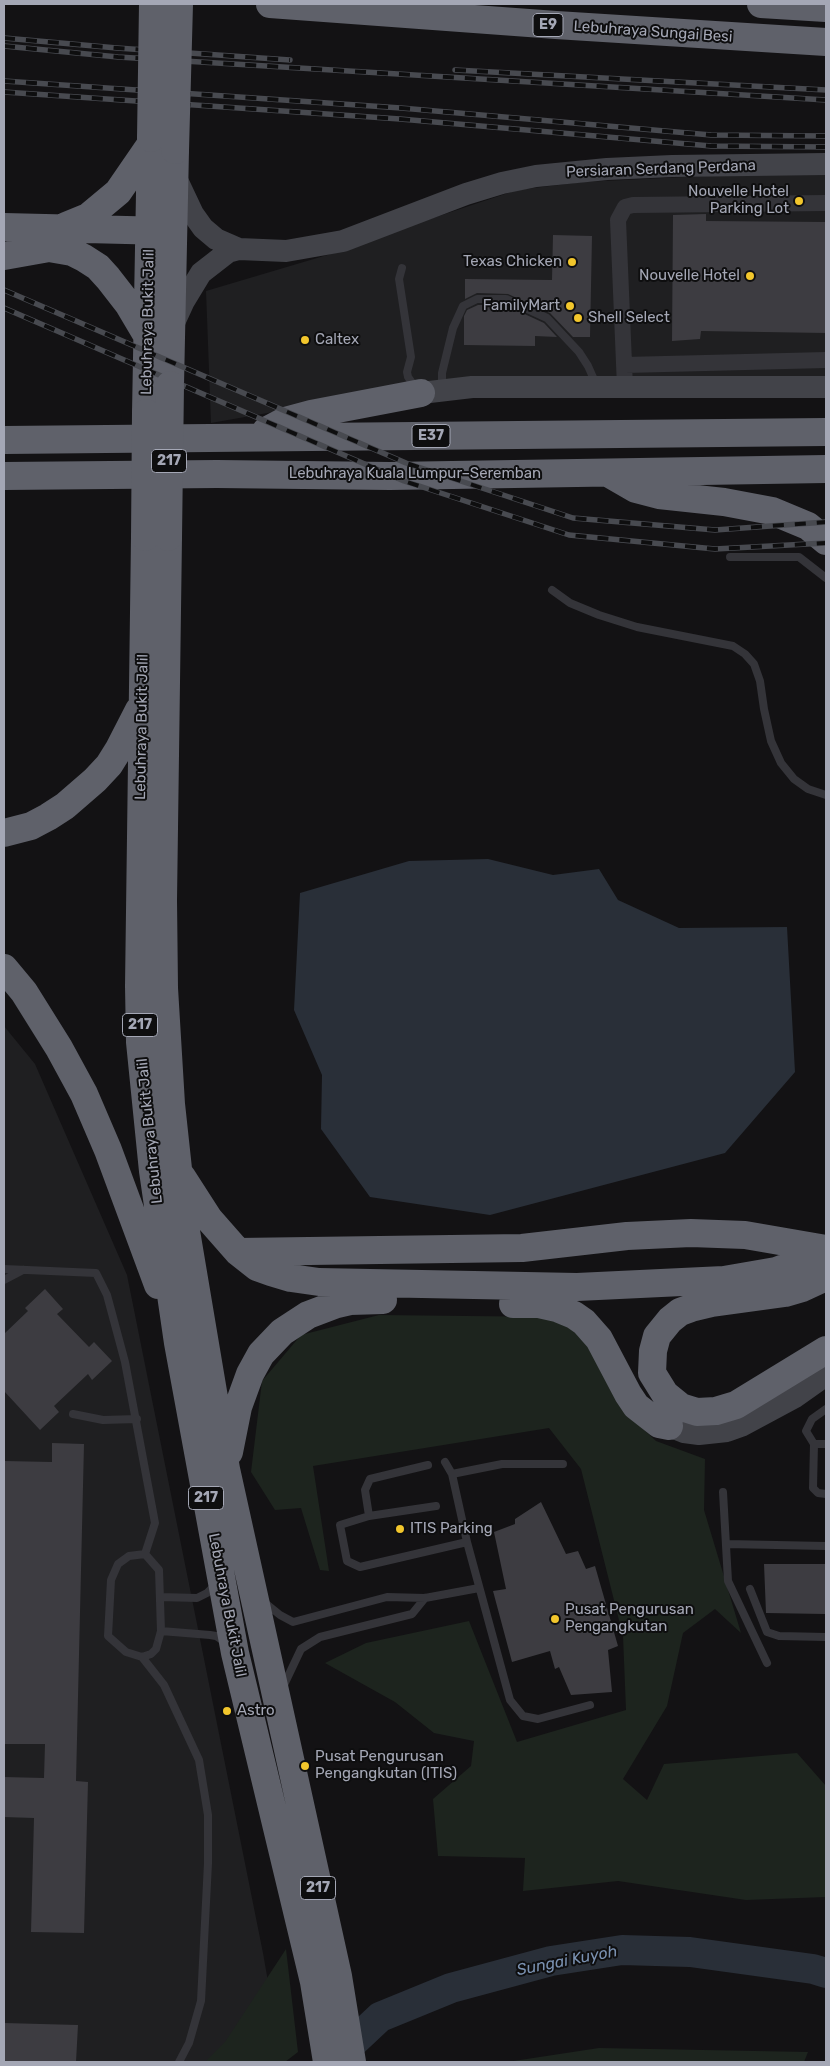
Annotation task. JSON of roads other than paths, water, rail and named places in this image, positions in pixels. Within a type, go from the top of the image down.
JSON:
[{"type":"highway","name":"Lebuhraya Bukit Jalil","points":[[153,4],[163,152],[161,230]]},
{"type":"highway","name":"Lebuhraya Bukit Jalil","points":[[179,4],[163,152],[158,385],[157,537],[164,988],[171,1104],[188,1241],[226,1469],[277,1701],[326,1979],[327,2062]]},
{"type":"highway","name":"Lebuhraya Sungai Besi","points":[[270,4],[546,25],[826,42]]},
{"type":"highway","points":[[761,4],[826,8]]},
{"type":"highway","points":[[60,227],[88,217],[102,207],[163,152]]},
{"type":"highway","points":[[4,227],[161,230]]},
{"type":"highway","points":[[4,256],[49,248],[72,252],[98,266],[129,305],[159,333]]},
{"type":"highway","points":[[256,437],[285,421],[431,392]]},
{"type":"highway","name":"E37","points":[[4,440],[826,432]]},
{"type":"highway","name":"Lebuhraya Kuala Lumpur–Seremban","points":[[4,476],[217,474],[390,476],[826,469]]},
{"type":"highway","points":[[607,472],[636,489],[659,495],[724,502],[772,511],[808,526],[826,541]]},
{"type":"highway","name":"Lebuhraya Bukit Jalil","points":[[157,537],[142,704],[139,986],[140,1042],[153,1171],[178,1342],[235,1653],[326,1979],[352,2062]]},
{"type":"highway","points":[[4,833],[31,826],[48,817],[65,806],[95,780],[109,765],[119,749],[142,704]]},
{"type":"highway","points":[[4,968],[24,992],[84,1094],[108,1150],[178,1342]]},
{"type":"highway","points":[[178,1169],[209,1219],[238,1252],[258,1267],[271,1272],[290,1278],[319,1282],[562,1287],[724,1280],[776,1271],[818,1255],[826,1250]]},
{"type":"highway","points":[[238,1252],[522,1248],[627,1236],[691,1233],[745,1236],[826,1250]]},
{"type":"highway","points":[[826,1278],[785,1293],[712,1303],[680,1312],[670,1320],[657,1336],[653,1351],[652,1373],[665,1394],[681,1407],[697,1412],[716,1411],[736,1405],[826,1350]]},
{"type":"highway","points":[[669,1426],[650,1409],[637,1382],[635,1355],[640,1332],[656,1308],[674,1296],[724,1280]]},
{"type":"highway","points":[[226,1469],[232,1432],[244,1388],[261,1354],[282,1332],[293,1324],[324,1309],[350,1301],[385,1300],[539,1304],[564,1311],[584,1322],[599,1339],[636,1406],[649,1418],[659,1424],[669,1426]]},
{"type":"main road","name":"Persiaran Serdang Perdana","points":[[163,152],[185,200],[203,228],[216,239],[239,249],[286,252],[343,240],[466,194],[502,183],[536,176],[672,166],[826,164]]},
{"type":"main road","name":"Persiaran Serdang Perdana","points":[[159,333],[184,301],[201,273],[220,257],[239,249]]},
{"type":"main road","points":[[431,392],[472,387],[597,386],[625,376],[826,386]]},
{"type":"main road","points":[[669,1426],[684,1432],[699,1434],[728,1431],[795,1398],[826,1375]]},
{"type":"street","points":[[826,203],[633,205],[625,207],[618,220],[625,376],[826,360]]},
{"type":"lane","points":[[402,268],[399,279],[411,357],[408,377],[431,392],[442,373],[453,328],[463,306],[476,299],[506,299],[547,318],[579,352],[597,386]]},
{"type":"lane","points":[[730,557],[799,557],[826,578]]},
{"type":"lane","points":[[552,590],[570,603],[599,616],[637,627],[733,646],[745,654],[754,664],[760,681],[771,742],[781,763],[794,779],[808,789],[826,796]]},
{"type":"lane","points":[[4,1269],[96,1272],[107,1294],[137,1419],[155,1523],[145,1554]]},
{"type":"lane","points":[[4,1280],[24,1270]]},
{"type":"lane","points":[[826,1409],[812,1419],[806,1431],[814,1444],[813,1488],[818,1493],[826,1494]]},
{"type":"lane","points":[[73,1414],[103,1420],[137,1419]]},
{"type":"lane","points":[[814,1444],[826,1444]]},
{"type":"lane","points":[[445,1462],[452,1474],[467,1542],[510,1700],[523,1716],[538,1719],[590,1705]]},
{"type":"lane","points":[[452,1474],[502,1464],[563,1464]]},
{"type":"lane","points":[[369,1516],[365,1490],[370,1479],[428,1465]]},
{"type":"lane","points":[[723,1492],[728,1581],[767,1663]]},
{"type":"lane","points":[[436,1506],[369,1516],[340,1525],[347,1561],[360,1567],[467,1542]]},
{"type":"lane","points":[[726,1544],[826,1546]]},
{"type":"lane","points":[[142,1657],[151,1654],[156,1649],[161,1632],[159,1570],[145,1554]]},
{"type":"lane","points":[[145,1554],[129,1556],[118,1564],[111,1580],[108,1636],[126,1652],[142,1657],[164,1685],[198,1760],[208,1815],[208,1863],[201,2001],[189,2043],[179,2062]]},
{"type":"lane","points":[[161,1597],[191,1598],[202,1596],[211,1590],[220,1576]]},
{"type":"lane","points":[[253,1592],[280,1615],[293,1622],[387,1597],[425,1598],[479,1588]]},
{"type":"lane","points":[[750,1589],[767,1632],[779,1636],[826,1637]]},
{"type":"lane","points":[[277,1701],[291,1666],[301,1649],[320,1637],[412,1614],[425,1598]]},
{"type":"lane","points":[[161,1632],[216,1636],[235,1653]]},
{"type":"waterway","name":"Sungai Kuyoh","points":[[332,2062],[380,2017],[451,1988],[551,1961],[622,1950],[690,1952],[813,1969],[826,1973]]},
{"type":"railway","points":[[4,38],[290,60]]},
{"type":"railway","points":[[4,46],[118,57],[826,100]]},
{"type":"railway","points":[[455,70],[826,90]]},
{"type":"railway","points":[[4,81],[401,108],[711,135],[826,136]]},
{"type":"railway","points":[[4,92],[400,119],[711,146],[826,147]]},
{"type":"railway","points":[[4,290],[406,463],[573,518],[715,530],[826,522]]},
{"type":"railway","points":[[4,308],[404,481],[569,535],[715,549],[826,543]]},
{"type":"place","name":"Nouvelle Hotel Parking Lot","points":[[799,201]]},
{"type":"place","name":"Texas Chicken","points":[[572,262]]},
{"type":"place","name":"Nouvelle Hotel","points":[[750,276]]},
{"type":"place","name":"FamilyMart","points":[[570,306]]},
{"type":"place","name":"Shell Select","points":[[578,318]]},
{"type":"place","name":"Caltex","points":[[305,340]]},
{"type":"place","name":"ITIS Parking","points":[[400,1529]]},
{"type":"place","name":"Pusat Pengurusan Pengangkutan","points":[[555,1619]]},
{"type":"place","name":"Astro","points":[[227,1711]]},
{"type":"place","name":"Pusat Pengurusan Pengangkutan (ITIS)","points":[[305,1766]]}]
